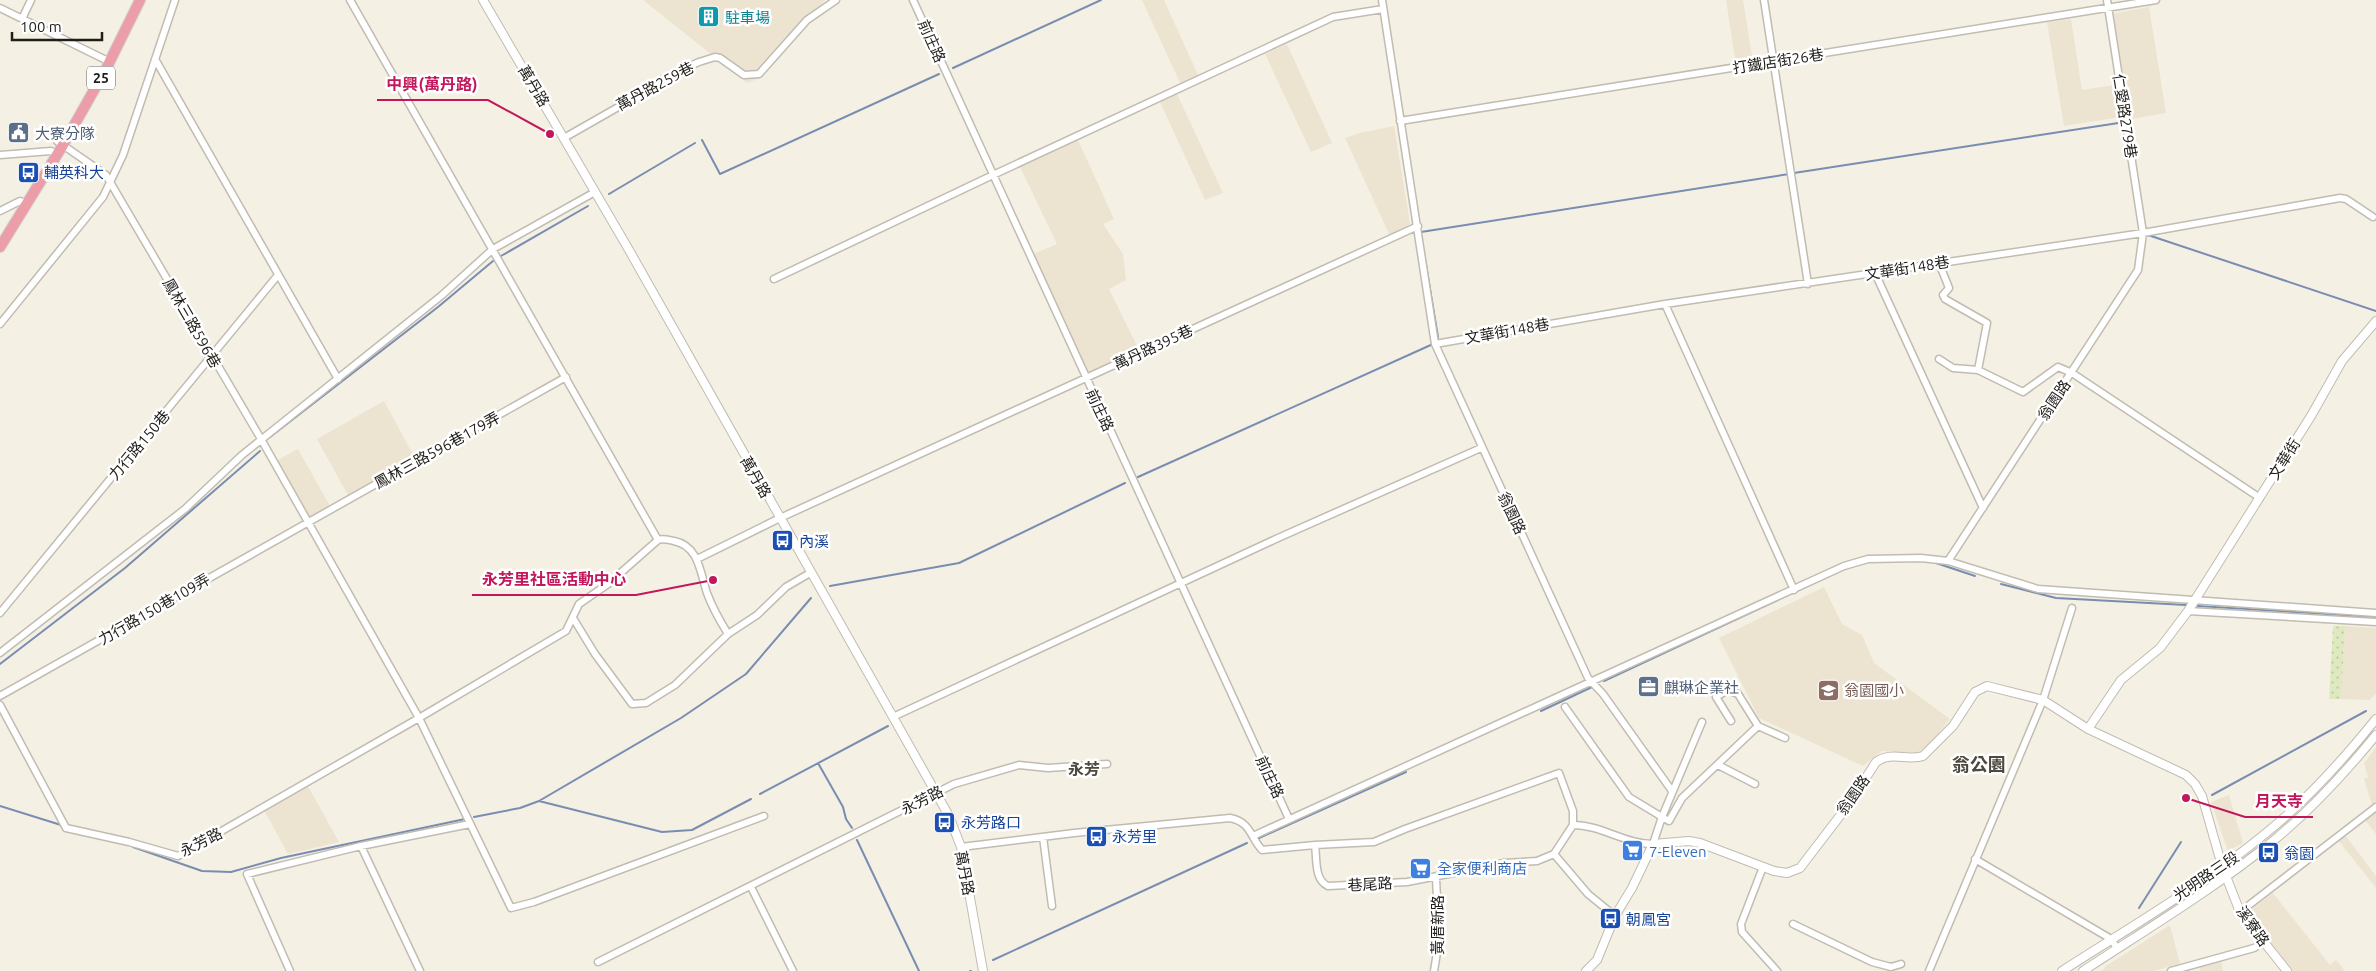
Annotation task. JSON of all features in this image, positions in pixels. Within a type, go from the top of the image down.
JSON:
[{"type":"main road","name":"25","points":[[107,61],[132,0]]},
{"type":"main road","name":"25","points":[[0,234],[23,202],[60,143],[140,0]]},
{"type":"main road","name":"25","points":[[0,247],[23,202]]},
{"type":"street","points":[[22,19],[31,0]]},
{"type":"street","points":[[0,324],[103,197],[123,154],[175,0]]},
{"type":"street","points":[[350,0],[658,540],[663,538],[682,542],[688,547],[696,559],[707,593],[728,634]]},
{"type":"street","name":"萬丹路","points":[[483,0],[595,192],[810,573],[895,716],[949,816],[961,847],[984,971]]},
{"type":"street","name":"萬丹路259巷","points":[[564,138],[666,77],[710,59],[720,58],[744,75],[759,74],[807,20],[836,0]]},
{"type":"street","name":"前庄路","points":[[913,0],[1289,819]]},
{"type":"street","name":"翁園路","points":[[1382,0],[1435,341],[1481,448],[1588,678],[1672,791]]},
{"type":"street","points":[[1764,0],[1808,284]]},
{"type":"street","name":"仁愛路279巷","points":[[2107,0],[2145,232]]},
{"type":"street","name":"打鐵店街26巷","points":[[1400,121],[2156,0]]},
{"type":"street","points":[[0,8],[107,61]]},
{"type":"street","points":[[774,278],[1333,18],[1384,9]]},
{"type":"street","points":[[154,59],[338,379]]},
{"type":"street","name":"鳳林三路596巷","points":[[60,143],[106,175],[308,522]]},
{"type":"street","points":[[0,155],[54,153]]},
{"type":"street","points":[[0,653],[185,509],[261,439],[441,296],[493,249],[595,192]]},
{"type":"street","name":"文華街148巷","points":[[1435,341],[1665,304],[2145,232],[2340,198],[2346,199],[2373,218]]},
{"type":"street","points":[[0,211],[23,202]]},
{"type":"street","name":"萬丹路395巷","points":[[696,559],[780,518],[1418,226]]},
{"type":"street","name":"翁園路","points":[[1948,561],[2138,270],[2145,232]]},
{"type":"street","points":[[1939,263],[1949,288],[1943,295],[1945,299],[1987,323],[1978,370]]},
{"type":"street","points":[[1875,273],[1983,508]]},
{"type":"street","name":"力行路150巷","points":[[0,613],[278,275]]},
{"type":"street","points":[[1665,304],[1794,590]]},
{"type":"street","name":"文華街","points":[[2195,599],[2260,498],[2342,361],[2376,321]]},
{"type":"street","points":[[1939,359],[1953,368],[1978,370],[2023,392],[2058,367],[2072,373],[2260,498]]},
{"type":"street","name":"鳳林三路596巷179弄","points":[[308,522],[566,377]]},
{"type":"street","points":[[895,716],[1180,582],[1481,448]]},
{"type":"street","points":[[308,522],[419,718],[511,908],[764,816]]},
{"type":"street","name":"力行路150巷109弄","points":[[0,696],[308,522]]},
{"type":"street","name":"永芳路","points":[[0,705],[66,828],[129,842],[178,856],[419,718],[566,631],[580,604],[608,584],[658,540]]},
{"type":"street","points":[[1253,836],[1844,566],[1868,559],[1896,557],[1948,561],[2038,589],[2376,612]]},
{"type":"street","points":[[573,618],[632,704],[637,704],[646,702],[674,685],[728,634],[757,615],[786,587],[810,573]]},
{"type":"street","points":[[2088,729],[2121,680],[2160,648],[2188,612],[2195,599]]},
{"type":"street","points":[[1930,970],[2043,700],[2072,608]]},
{"type":"street","points":[[2188,612],[2376,622]]},
{"type":"street","name":"翁園路","points":[[1573,825],[1584,825],[1611,835],[1645,844],[1700,843],[1763,867],[1787,873],[1800,868],[1849,804],[1876,762],[1889,756],[1917,758],[1923,756],[1953,726],[1975,692],[1987,686],[2043,700],[2088,729],[2186,775],[2195,784],[2202,796],[2222,866]]},
{"type":"street","points":[[1731,721],[1716,697],[1728,690],[1738,694],[1758,726],[1784,738]]},
{"type":"street","points":[[1565,707],[1629,797],[1669,821],[1682,798],[1758,726]]},
{"type":"street","name":"光明路三段","points":[[2062,971],[2222,866],[2266,833],[2312,792],[2376,719]]},
{"type":"street","points":[[1586,971],[1598,960],[1615,916],[1632,888],[1653,844],[1672,791],[1702,722]]},
{"type":"street","name":"光明路三段","points":[[2083,971],[2227,877],[2274,840],[2305,813],[2357,758],[2376,734]]},
{"type":"street","name":"永芳路","points":[[598,962],[751,887],[936,792],[971,778],[1019,764],[1048,768],[1107,764]]},
{"type":"street","points":[[1718,765],[1755,784]]},
{"type":"street","points":[[961,847],[1230,818],[1242,823],[1253,836],[1258,846],[1266,851],[1291,846],[1381,840],[1405,829],[1559,773],[1573,811],[1573,825],[1554,854],[1588,894],[1615,916]]},
{"type":"street","points":[[2240,912],[2376,806]]},
{"type":"street","points":[[290,971],[246,878],[246,874],[360,846],[470,824]]},
{"type":"street","points":[[1043,837],[1052,906]]},
{"type":"street","name":"巷尾路","points":[[1316,845],[1319,878],[1323,884],[1328,886],[1407,882],[1436,878],[1504,863],[1537,861],[1554,854]]},
{"type":"street","points":[[360,846],[420,971]]},
{"type":"street","points":[[1975,859],[2111,939],[2117,948]]},
{"type":"street","name":"溪寮路","points":[[2222,866],[2240,912],[2287,971]]},
{"type":"street","points":[[1763,867],[1741,924],[1742,932],[1778,971]]},
{"type":"street","name":"黃厝新路","points":[[1434,971],[1439,940],[1436,878]]},
{"type":"street","points":[[751,887],[793,971]]},
{"type":"street","points":[[1793,924],[1872,962],[1891,967],[1901,964]]},
{"type":"street","points":[[2171,971],[2254,948],[2264,942]]},
{"type":"shaded area","points":[[643,0],[825,0],[794,40],[760,78],[747,83]]},
{"type":"shaded area","points":[[1142,0],[1164,0],[1199,77],[1181,85]]},
{"type":"shaded area","points":[[1726,0],[1743,0],[1753,62],[1736,65]]},
{"type":"shaded area","points":[[2149,7],[2166,113],[2126,120],[2110,14]]},
{"type":"shaded area","points":[[2071,19],[2082,90],[2115,85],[2121,117],[2064,126],[2047,22]]},
{"type":"shaded area","points":[[1287,44],[1332,143],[1311,152],[1265,54]]},
{"type":"shaded area","points":[[1177,94],[1223,193],[1205,200],[1160,102]]},
{"type":"shaded area","points":[[1394,126],[1410,224],[1390,236],[1345,138]]},
{"type":"shaded area","points":[[1078,140],[1114,219],[1103,224],[1123,254],[1126,280],[1109,289],[1140,352],[1088,377],[1033,254],[1057,244],[1020,167]]},
{"type":"shaded area","points":[[384,401],[416,460],[349,497],[317,439]]},
{"type":"shaded area","points":[[298,449],[331,508],[309,520],[276,461]]},
{"type":"shaded area","name":"翁園國小","points":[[1824,587],[1842,624],[1862,635],[1874,663],[1950,719],[1932,741],[1918,753],[1882,751],[1863,766],[1759,718],[1719,638]]},
{"type":"shaded area","points":[[2345,626],[2376,628],[2376,694],[2369,700],[2341,699]]},
{"type":"shaded area","points":[[2376,747],[2376,802],[2372,805],[2364,779],[2368,777],[2364,763]]},
{"type":"shaded area","points":[[308,786],[339,842],[288,854],[264,810]]},
{"type":"shaded area","points":[[2229,795],[2243,843],[2228,851],[2211,802]]},
{"type":"shaded area","points":[[2376,812],[2376,834],[2365,820]]},
{"type":"shaded area","points":[[2345,835],[2376,876],[2376,888],[2338,840]]},
{"type":"shaded area","points":[[2273,893],[2330,965],[2336,960],[2345,971],[2291,971],[2249,916],[2248,912]]},
{"type":"shaded area","points":[[2170,925],[2180,964],[2153,971],[2102,971],[2106,966]]},
{"type":"shaded area","points":[[2221,962],[2223,971],[2200,971],[2199,967]]},
{"type":"green space","points":[[2333,626],[2345,626],[2341,699],[2329,699]]},
{"type":"waterway","points":[[953,68],[1101,0]]},
{"type":"waterway","points":[[702,140],[720,174],[939,74]]},
{"type":"waterway","points":[[1794,173],[2125,122]]},
{"type":"waterway","points":[[609,194],[695,143]]},
{"type":"waterway","points":[[1421,235],[1421,232],[1789,174]]},
{"type":"waterway","points":[[501,256],[588,206]]},
{"type":"waterway","points":[[2148,235],[2376,311]]},
{"type":"waterway","points":[[1423,247],[1438,337],[1436,340]]},
{"type":"waterway","points":[[270,437],[438,307],[493,261]]},
{"type":"waterway","points":[[1138,477],[1433,344]]},
{"type":"waterway","points":[[0,664],[125,568],[260,451]]},
{"type":"waterway","points":[[830,586],[959,563],[1125,483]]},
{"type":"waterway","points":[[1936,563],[1975,576]]},
{"type":"waterway","points":[[1604,681],[1846,568]]},
{"type":"waterway","points":[[2001,584],[2056,598],[2186,605]]},
{"type":"waterway","points":[[539,801],[681,718],[746,674],[811,598]]},
{"type":"waterway","points":[[2198,606],[2376,617]]},
{"type":"waterway","points":[[1541,711],[1592,687]]},
{"type":"waterway","points":[[2212,795],[2366,711]]},
{"type":"waterway","points":[[760,794],[888,726]]},
{"type":"waterway","points":[[818,763],[843,807],[846,819],[852,828]]},
{"type":"waterway","points":[[1259,838],[1406,772]]},
{"type":"waterway","points":[[474,817],[520,808],[539,801],[662,832],[692,830],[751,799]]},
{"type":"waterway","points":[[0,806],[61,825]]},
{"type":"waterway","points":[[133,847],[202,871],[231,872],[281,858],[465,819]]},
{"type":"waterway","points":[[857,840],[919,971]]},
{"type":"waterway","points":[[2139,908],[2181,842]]},
{"type":"waterway","points":[[993,960],[1247,843]]},
{"type":"place","name":"駐車場","points":[[709,17]]},
{"type":"place","name":"大寮分隊","points":[[19,133]]},
{"type":"place","name":"中興(萬丹路)","points":[[550,134]]},
{"type":"place","name":"輔英科大","points":[[28,172]]},
{"type":"place","name":"內溪","points":[[783,541]]},
{"type":"place","name":"永芳里社區活動中心","points":[[713,580]]},
{"type":"place","name":"麒琳企業社","points":[[1648,687]]},
{"type":"place","name":"翁園國小","points":[[1828,690]]},
{"type":"place","name":"月天寺","points":[[2186,798]]},
{"type":"place","name":"永芳路口","points":[[945,822]]},
{"type":"place","name":"永芳里","points":[[1096,836]]},
{"type":"place","name":"7-Eleven","points":[[1633,851]]},
{"type":"place","name":"翁園","points":[[2268,853]]},
{"type":"place","name":"全家便利商店","points":[[1421,868]]},
{"type":"place","name":"朝鳳宮","points":[[1610,919]]},
{"type":"district","name":"翁公園","points":[[1979,764]]},
{"type":"district","name":"永芳","points":[[1084,769]]}]
